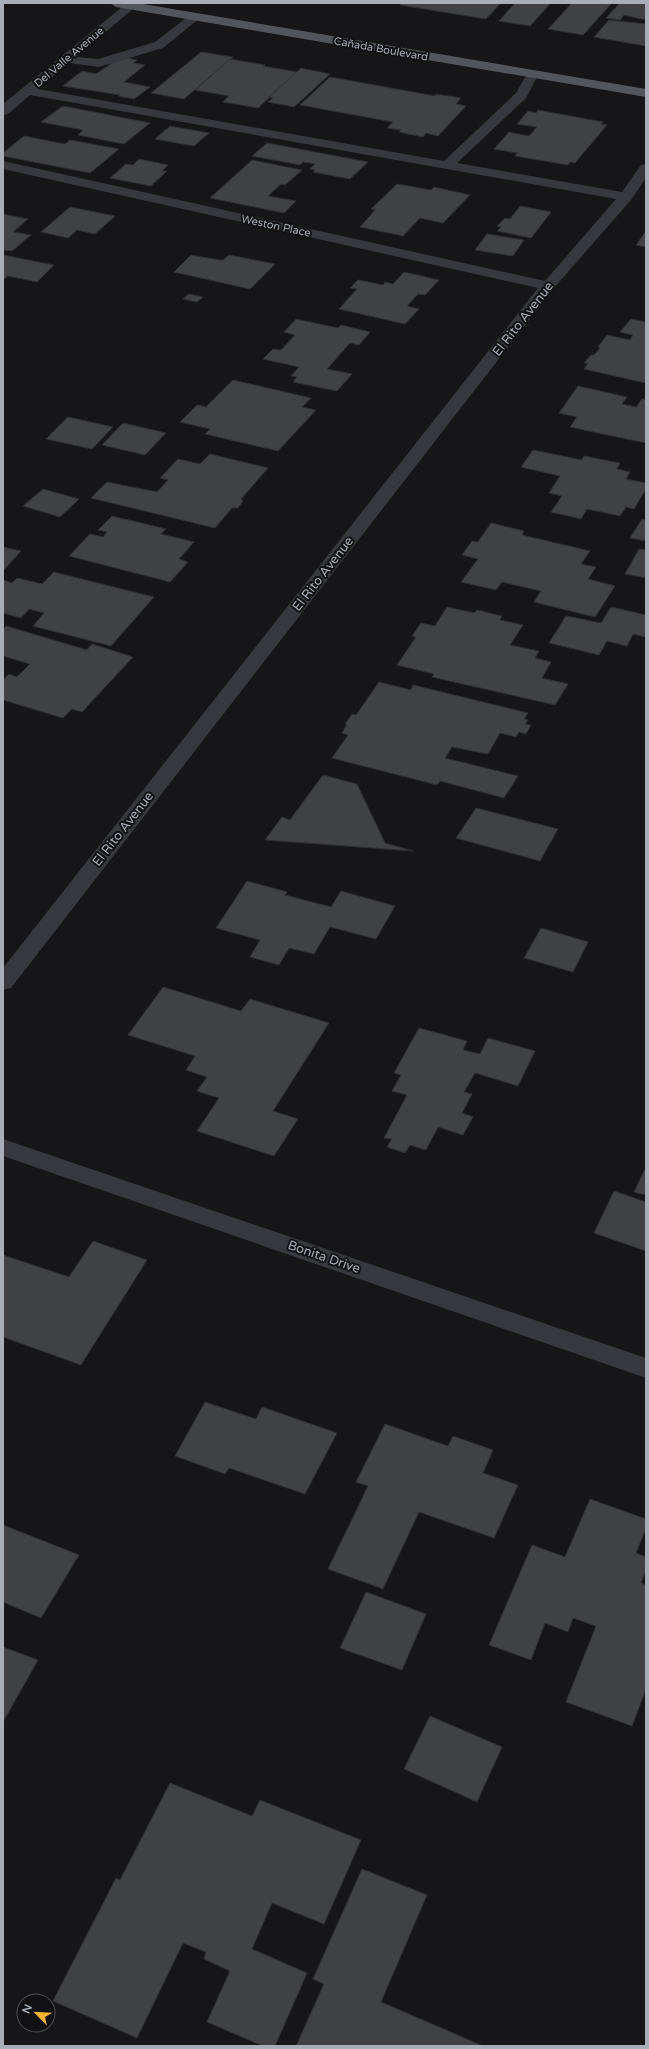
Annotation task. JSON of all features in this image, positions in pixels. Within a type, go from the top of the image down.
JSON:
[{"type":"main road","name":"Cañada Boulevard","points":[[116,3],[132,4],[196,17],[532,75],[646,93]]},
{"type":"street","name":"Del Valle Avenue","points":[[3,111],[132,4]]},
{"type":"street","points":[[66,59],[92,63],[99,62],[159,45],[196,17]]},
{"type":"street","points":[[447,165],[521,95],[532,75]]},
{"type":"street","points":[[28,91],[626,197]]},
{"type":"street","name":"Weston Place","points":[[3,165],[548,286]]},
{"type":"street","name":"El Rito Avenue","points":[[3,983],[548,286],[626,197],[646,168]]},
{"type":"street","name":"Bonita Drive","points":[[3,1147],[646,1368]]},
{"type":"building","points":[[402,3],[500,4],[486,19],[400,5]]},
{"type":"building","points":[[515,3],[551,3],[530,26],[499,21]]},
{"type":"building","points":[[572,3],[612,3],[583,35],[548,29]]},
{"type":"building","points":[[620,3],[646,3],[646,20],[624,15],[620,20],[606,18]]},
{"type":"building","points":[[609,20],[646,24],[646,46],[594,37]]},
{"type":"building","points":[[201,52],[233,57],[184,99],[151,93]]},
{"type":"building","points":[[121,57],[137,60],[133,63],[145,65],[124,82],[150,87],[134,99],[118,96],[120,95],[63,86],[82,71],[96,74]]},
{"type":"building","points":[[230,59],[297,72],[258,108],[223,102],[229,96],[195,90]]},
{"type":"building","points":[[301,68],[330,74],[294,107],[268,102],[273,98],[269,97]]},
{"type":"building","points":[[330,77],[435,96],[436,94],[461,98],[456,104],[466,106],[438,136],[426,133],[423,137],[399,132],[401,130],[387,128],[393,122],[300,105]]},
{"type":"building","points":[[63,106],[150,123],[124,144],[78,135],[83,130],[41,122]]},
{"type":"building","points":[[538,110],[603,122],[601,124],[607,125],[575,163],[570,162],[568,165],[515,156],[517,153],[494,149],[509,132],[529,136],[537,127],[517,124],[528,111],[536,113]]},
{"type":"building","points":[[170,126],[209,133],[194,146],[155,139]]},
{"type":"building","points":[[24,136],[65,144],[70,140],[119,149],[90,173],[3,156],[3,153]]},
{"type":"building","points":[[267,143],[368,162],[350,179],[313,172],[315,170],[310,169],[315,164],[303,162],[300,165],[252,156]]},
{"type":"building","points":[[139,159],[168,165],[162,171],[167,171],[151,186],[110,178],[126,164],[133,165]]},
{"type":"building","points":[[252,160],[302,170],[285,185],[281,184],[268,196],[296,201],[284,213],[210,198]]},
{"type":"building","points":[[397,184],[431,190],[434,187],[470,195],[443,223],[420,218],[403,236],[360,227],[375,210],[371,209]]},
{"type":"building","points":[[520,206],[551,212],[531,238],[497,231],[501,227],[497,226],[505,218],[510,219]]},
{"type":"building","points":[[70,207],[115,216],[95,234],[77,230],[68,238],[41,232]]},
{"type":"building","points":[[3,214],[28,219],[13,232],[31,235],[12,251],[3,250]]},
{"type":"building","points":[[646,231],[646,247],[636,245]]},
{"type":"building","points":[[487,234],[524,240],[513,256],[475,250]]},
{"type":"building","points":[[3,255],[54,265],[37,282],[8,276],[3,280]]},
{"type":"building","points":[[191,255],[223,260],[229,255],[275,264],[250,289],[174,272]]},
{"type":"building","points":[[404,272],[439,280],[425,295],[418,294],[407,306],[419,309],[405,324],[339,309],[357,289],[350,288],[358,280],[383,285],[385,282],[393,284]]},
{"type":"building","points":[[189,294],[203,297],[197,302],[183,299]]},
{"type":"building","points":[[296,319],[338,328],[341,325],[370,332],[359,345],[350,343],[327,369],[352,374],[337,391],[293,382],[297,377],[291,376],[299,367],[263,359],[273,349],[281,350],[295,335],[284,332]]},
{"type":"building","points":[[631,319],[646,322],[646,383],[584,369],[588,364],[584,363],[600,348],[598,347],[607,335],[630,340],[633,335],[620,332]]},
{"type":"building","points":[[233,380],[311,398],[302,407],[316,410],[278,451],[205,434],[210,429],[180,422],[197,405],[206,407]]},
{"type":"building","points":[[578,386],[627,397],[622,404],[636,407],[642,399],[646,399],[646,443],[570,427],[577,417],[559,413]]},
{"type":"building","points":[[68,417],[113,427],[92,449],[46,439]]},
{"type":"building","points":[[123,423],[166,433],[145,455],[102,445]]},
{"type":"building","points":[[533,450],[582,460],[584,456],[620,463],[617,469],[630,472],[626,479],[646,483],[646,489],[634,509],[626,507],[620,516],[587,509],[581,519],[551,512],[562,496],[549,493],[560,476],[521,467]]},
{"type":"building","points":[[210,454],[268,468],[241,499],[243,501],[238,508],[232,508],[215,528],[91,498],[107,482],[157,492],[168,480],[160,478],[178,459],[200,464]]},
{"type":"building","points":[[43,489],[79,499],[60,517],[23,506]]},
{"type":"building","points":[[112,516],[166,529],[161,534],[194,542],[179,559],[188,562],[170,582],[69,556],[90,534],[103,537],[107,532],[98,530]]},
{"type":"building","points":[[642,519],[646,520],[646,541],[630,538]]},
{"type":"building","points":[[491,523],[524,531],[522,535],[590,551],[581,564],[596,567],[588,579],[615,586],[595,617],[534,602],[541,591],[502,582],[496,590],[461,582],[478,559],[462,555],[472,541],[478,542]]},
{"type":"building","points":[[3,547],[21,551],[3,571]]},
{"type":"building","points":[[639,549],[646,550],[646,578],[625,574]]},
{"type":"building","points":[[54,572],[154,597],[111,646],[33,626],[44,613],[29,609],[21,618],[3,613],[3,580],[12,583],[17,578],[42,584]]},
{"type":"building","points":[[447,607],[474,613],[477,610],[502,616],[500,620],[523,625],[510,645],[539,651],[535,658],[551,662],[542,678],[568,684],[555,705],[432,677],[434,674],[397,665],[416,637],[412,636],[421,623],[435,626]]},
{"type":"building","points":[[611,607],[646,615],[646,637],[633,634],[627,646],[607,641],[599,655],[549,643],[566,616],[601,623]]},
{"type":"building","points":[[6,626],[87,650],[92,644],[133,657],[82,712],[72,709],[63,718],[3,700],[3,680],[9,674],[17,677],[30,664],[3,656],[3,629]]},
{"type":"building","points":[[379,682],[411,690],[413,685],[528,713],[524,719],[528,720],[525,724],[531,725],[526,734],[519,732],[516,737],[500,733],[488,754],[452,747],[445,758],[518,776],[504,798],[440,781],[437,785],[332,758],[348,735],[342,733],[347,724],[345,724],[352,714],[356,715]]},
{"type":"building","points":[[323,775],[357,784],[385,843],[413,851],[265,840],[282,817],[290,820]]},
{"type":"building","points":[[476,808],[558,829],[540,861],[456,838]]},
{"type":"building","points":[[247,881],[287,892],[285,895],[331,907],[341,891],[395,906],[376,939],[330,927],[314,954],[289,948],[279,965],[250,957],[260,940],[216,928]]},
{"type":"building","points":[[541,928],[588,942],[573,972],[524,958]]},
{"type":"building","points":[[163,987],[241,1011],[250,999],[329,1023],[273,1111],[298,1119],[274,1156],[197,1131],[219,1098],[197,1091],[207,1077],[186,1070],[195,1056],[128,1035]]},
{"type":"building","points":[[419,1028],[467,1041],[463,1050],[480,1054],[488,1038],[535,1051],[518,1086],[475,1073],[464,1092],[472,1094],[462,1113],[473,1117],[463,1135],[438,1127],[426,1150],[410,1145],[405,1153],[387,1147],[392,1139],[384,1138],[407,1095],[392,1091],[401,1075],[394,1073]]},
{"type":"building","points":[[646,1167],[646,1195],[634,1192]]},
{"type":"building","points":[[614,1191],[646,1202],[646,1251],[594,1233]]},
{"type":"building","points":[[93,1241],[147,1260],[81,1365],[3,1337],[3,1255],[69,1277]]},
{"type":"building","points":[[205,1402],[256,1419],[262,1407],[337,1433],[305,1494],[229,1468],[225,1474],[175,1456]]},
{"type":"building","points":[[385,1424],[448,1446],[453,1436],[493,1450],[483,1473],[518,1485],[494,1538],[419,1512],[383,1589],[328,1569],[368,1486],[356,1482]]},
{"type":"building","points":[[590,1499],[646,1519],[646,1528],[636,1553],[646,1557],[646,1570],[641,1583],[646,1585],[646,1689],[632,1726],[566,1702],[596,1626],[573,1618],[568,1632],[545,1623],[531,1660],[489,1645],[532,1545],[565,1557]]},
{"type":"building","points":[[3,1525],[79,1555],[41,1618],[3,1602]]},
{"type":"building","points":[[366,1592],[426,1614],[402,1670],[340,1648]]},
{"type":"building","points":[[3,1647],[38,1660],[3,1722]]},
{"type":"building","points":[[430,1716],[502,1747],[477,1802],[404,1769]]},
{"type":"building","points":[[170,1783],[252,1816],[260,1800],[361,1840],[324,1924],[272,1903],[252,1949],[307,1973],[275,2046],[263,2046],[207,2022],[230,1971],[204,1959],[206,1952],[183,1943],[137,2038],[56,2002],[56,1995],[116,1878],[120,1880]]},
{"type":"building","points":[[362,1869],[427,1895],[381,2002],[483,2046],[296,2046],[324,1984],[313,1979]]}]
